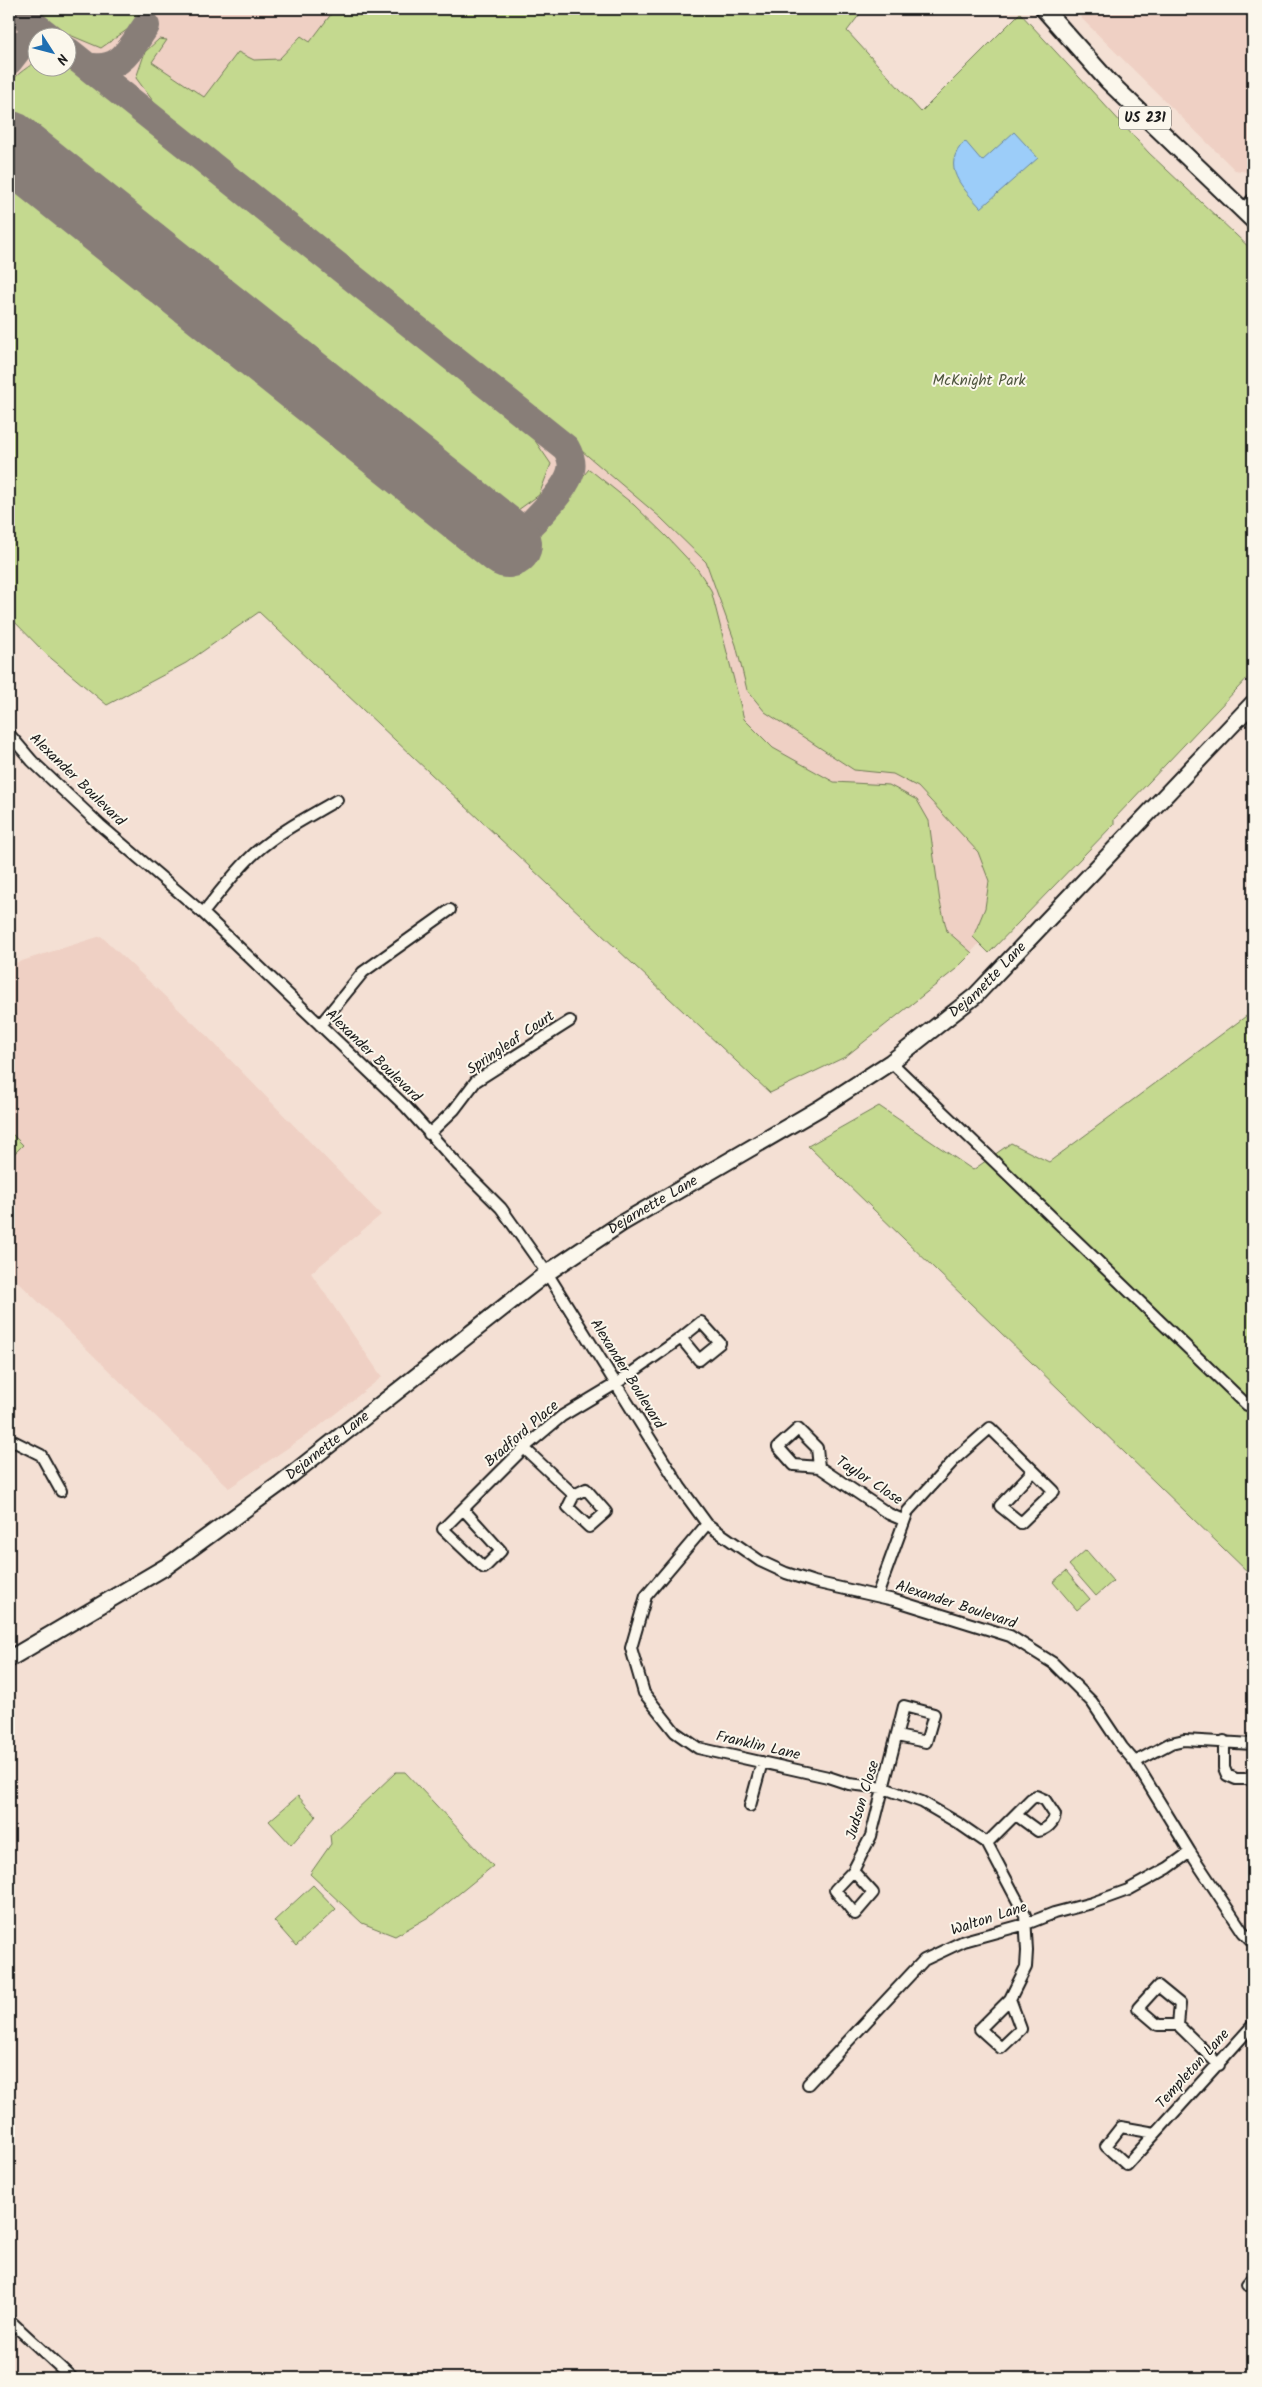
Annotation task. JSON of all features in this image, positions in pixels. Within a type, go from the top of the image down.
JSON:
[{"type":"main road","name":"US 231","points":[[1044,9],[1108,81],[1250,210]]},
{"type":"main road","name":"Dejarnette Lane","points":[[9,1659],[167,1566],[281,1484],[547,1273],[622,1224],[820,1108],[892,1062],[975,996],[1253,703]]},
{"type":"street","name":"Alexander Boulevard","points":[[9,734],[32,760],[100,824],[203,913],[406,1107],[429,1134],[501,1208],[547,1273],[680,1487],[707,1524],[760,1561],[786,1573],[814,1582],[877,1596],[1010,1636],[1045,1658],[1092,1702],[1122,1747],[1135,1762],[1190,1852],[1243,1932],[1253,1942]]},
{"type":"street","points":[[203,913],[229,880],[258,851],[292,827],[338,800]]},
{"type":"street","points":[[320,1026],[363,972],[450,910]]},
{"type":"street","name":"Springleaf Court","points":[[429,1134],[454,1110],[476,1080],[570,1021]]},
{"type":"street","points":[[892,1062],[1247,1405],[1253,1399]]},
{"type":"street","name":"Bradford Place","points":[[463,1509],[501,1551],[484,1568],[443,1529],[463,1509],[524,1448],[562,1416],[617,1383],[681,1338]]},
{"type":"street","points":[[877,1596],[903,1520],[908,1511],[956,1458],[990,1428],[1054,1491],[1021,1523],[1000,1506],[1033,1471]]},
{"type":"street","points":[[9,1439],[41,1456],[61,1491]]},
{"type":"street","points":[[524,1448],[574,1495]]},
{"type":"street","name":"Taylor Close","points":[[819,1467],[889,1514],[903,1520]]},
{"type":"street","name":"Franklin Lane","points":[[707,1524],[646,1596],[631,1648],[644,1693],[675,1732],[698,1748],[828,1777],[849,1784],[884,1788],[922,1802],[987,1843],[1025,1920]]},
{"type":"street","name":"Judson Close","points":[[853,1871],[871,1836],[897,1736]]},
{"type":"street","points":[[1135,1762],[1171,1743],[1184,1740],[1253,1744]]},
{"type":"street","points":[[1224,1741],[1224,1768],[1227,1775],[1245,1780],[1249,1779],[1253,1773]]},
{"type":"street","points":[[750,1806],[762,1762]]},
{"type":"street","points":[[987,1843],[1016,1815]]},
{"type":"street","name":"Walton Lane","points":[[808,2084],[924,1960],[964,1941],[1025,1920],[1092,1903],[1128,1890],[1168,1868],[1190,1852]]},
{"type":"street","points":[[1010,1999],[1021,2029],[1001,2048],[980,2029],[1010,1999],[1026,1967],[1025,1920]]},
{"type":"street","points":[[1178,2025],[1218,2065]]},
{"type":"street","name":"Templeton Lane","points":[[1155,2133],[1121,2127],[1106,2146],[1127,2165],[1253,2025]]},
{"type":"street","points":[[9,2320],[72,2378]]},
{"type":"shaded area","points":[[9,9],[338,9],[533,365],[1038,879],[956,969],[845,1057],[770,1093],[226,581],[9,337]]},
{"type":"shaded area","points":[[1072,9],[1253,9],[1253,173],[1235,170]]},
{"type":"shaded area","points":[[101,936],[208,1037],[381,1215],[311,1273],[382,1377],[317,1428],[229,1488],[9,1273],[9,965]]},
{"type":"green space","points":[[28,9],[146,9],[134,25],[101,48],[78,38],[78,28],[53,28]]},
{"type":"green space","name":"McKnight Park","points":[[335,9],[862,9],[847,31],[921,112],[1020,13],[1149,153],[1253,251],[1253,672],[1114,819],[1114,824],[989,953],[973,937],[985,908],[989,881],[978,852],[918,787],[893,774],[854,770],[765,712],[747,690],[736,645],[706,562],[661,518],[523,401],[164,116],[136,78],[145,52],[159,39],[167,40],[152,62],[204,97],[238,52],[254,60],[279,59],[301,36],[310,42]]},
{"type":"green space","points":[[28,67],[28,78],[78,78],[78,73],[86,76],[523,423],[551,464],[539,495],[511,515],[9,116],[10,88],[12,82]]},
{"type":"green space","points":[[9,175],[506,570],[589,469],[634,505],[698,570],[711,590],[744,719],[773,748],[834,782],[889,785],[917,800],[929,821],[940,902],[947,931],[972,953],[956,969],[845,1057],[770,1093],[259,612],[186,663],[107,705],[46,654],[9,616]]},
{"type":"green space","points":[[1253,1011],[1253,1577],[808,1146],[879,1106],[973,1170],[1011,1143],[1049,1162]]},
{"type":"green space","points":[[9,1131],[23,1145],[9,1159]]},
{"type":"green space","points":[[1086,1550],[1113,1581],[1096,1596],[1069,1565]]},
{"type":"green space","points":[[1066,1571],[1090,1599],[1077,1610],[1053,1582]]},
{"type":"green space","points":[[396,1772],[405,1772],[493,1866],[434,1914],[395,1936],[362,1923],[310,1874],[331,1844],[330,1835]]},
{"type":"green space","points":[[298,1796],[316,1816],[291,1845],[269,1821]]},
{"type":"green space","points":[[313,1885],[336,1909],[296,1946],[274,1921]]},
{"type":"water","points":[[1014,132],[1038,158],[981,208],[956,177],[954,160],[957,151],[965,141],[982,161]]},
{"type":"taxiway","points":[[14,9],[38,28]]},
{"type":"taxiway","points":[[87,66],[108,66],[116,63],[129,51],[146,26]]},
{"type":"taxiway","points":[[9,61],[23,43],[28,41]]},
{"type":"taxiway","points":[[78,59],[566,448],[572,467],[562,489],[534,520],[508,544]]},
{"type":"runway","points":[[9,145],[508,544]]}]
